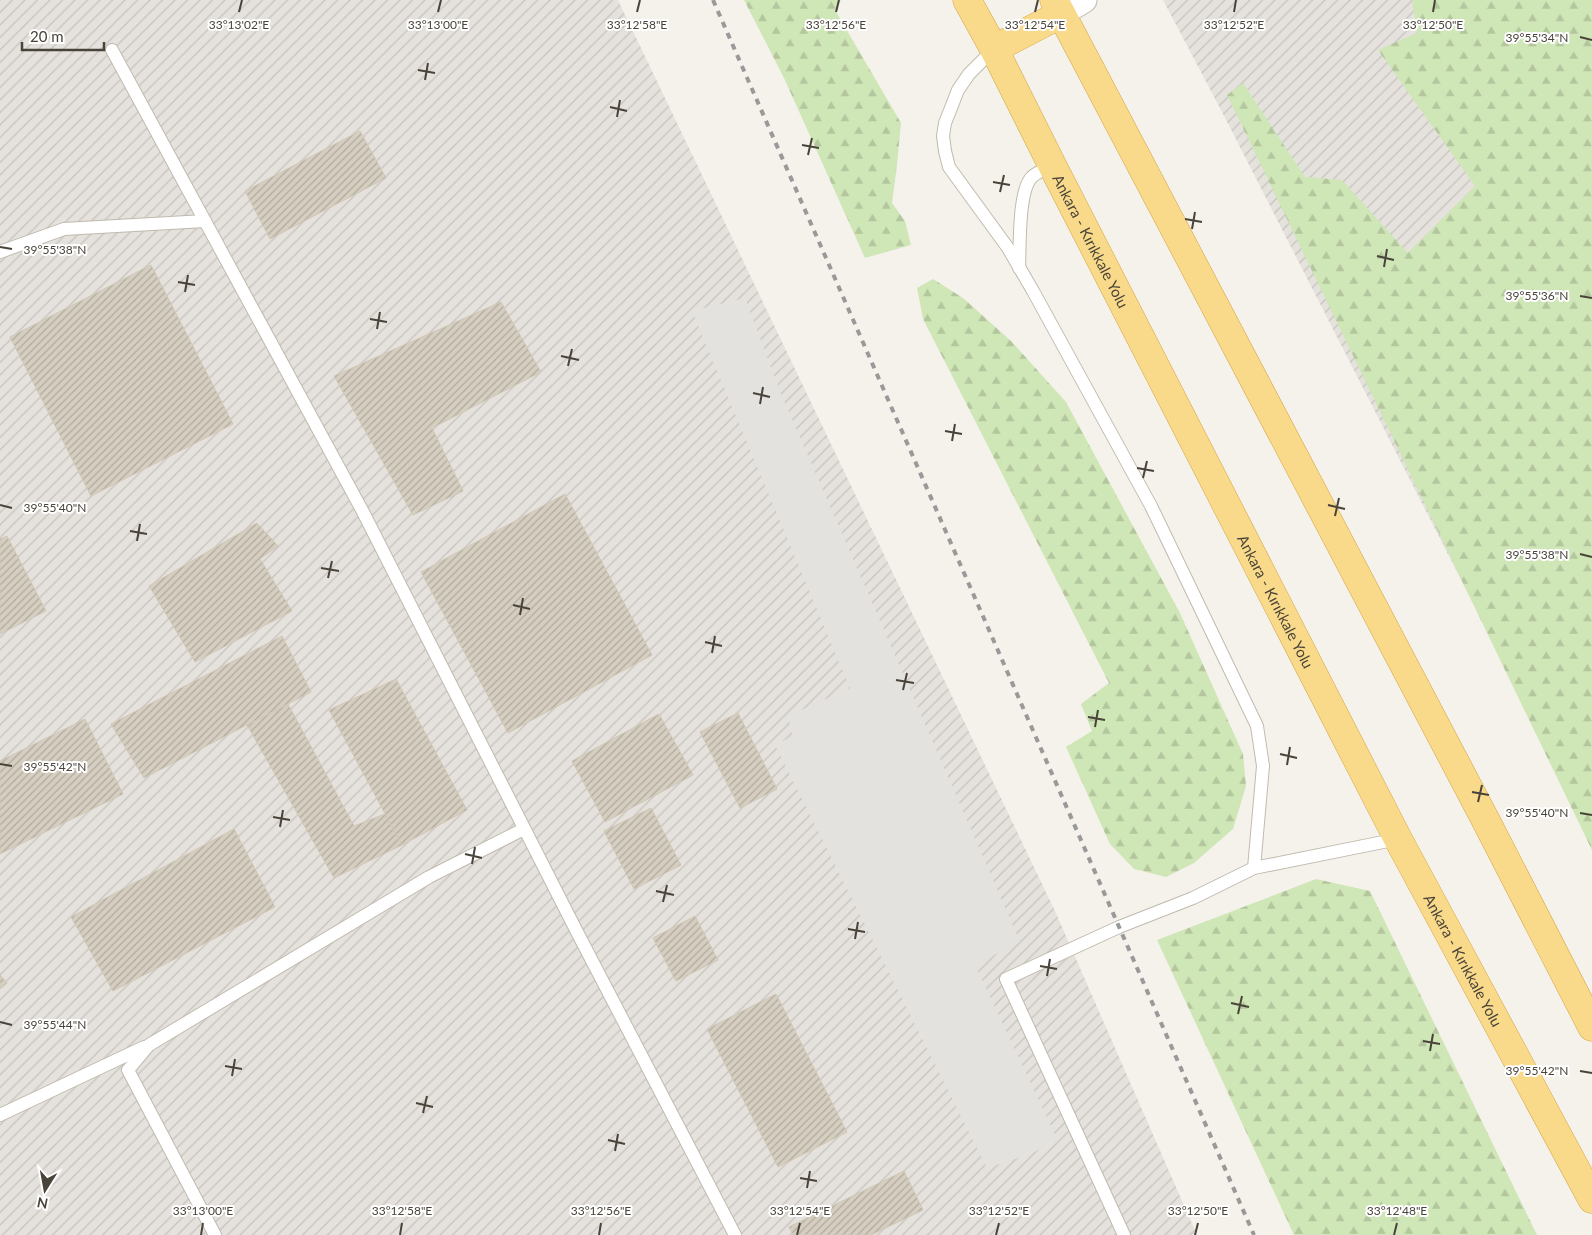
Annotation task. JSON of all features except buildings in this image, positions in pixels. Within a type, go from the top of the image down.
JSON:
[{"type":"highway","name":"Ankara - Kırıkkale Yolu","points":[[967,0],[994,49],[1052,166],[1398,839],[1592,1199]]},
{"type":"highway","points":[[994,49],[1058,7],[1476,801],[1592,1028]]},
{"type":"street","points":[[1058,7],[1084,0]]},
{"type":"lane","points":[[994,49],[969,74],[958,90],[945,123],[943,136],[949,167],[1008,248],[1020,268],[1151,506],[1257,726],[1263,766],[1254,868]]},
{"type":"lane","points":[[112,50],[366,519],[524,829],[735,1235]]},
{"type":"lane","points":[[1020,268],[1025,188],[1032,177],[1052,166]]},
{"type":"lane","points":[[0,252],[64,229],[205,221]]},
{"type":"lane","points":[[0,1115],[149,1045],[429,877],[524,829]]},
{"type":"lane","points":[[1124,1235],[1006,979],[1119,927],[1193,898],[1254,868],[1398,839]]},
{"type":"lane","points":[[149,1045],[128,1070],[215,1235]]},
{"type":"shaded area","points":[[0,0],[618,0],[1055,911],[1197,1235],[0,1235]]},
{"type":"shaded area","points":[[1163,0],[1592,0],[1592,836],[1222,112]]},
{"type":"shaded area","points":[[745,298],[781,394],[1020,942],[975,965],[1058,1141],[1030,1154],[987,1168],[775,745],[793,736],[788,716],[850,688],[692,311]]},
{"type":"green space","points":[[744,0],[841,0],[835,10],[901,123],[892,203],[905,221],[911,245],[865,258],[784,78]]},
{"type":"green space","points":[[1412,0],[1592,0],[1592,850],[1227,95],[1243,83],[1305,177],[1342,180],[1408,253],[1475,186],[1378,50],[1417,33]]},
{"type":"green space","points":[[933,279],[963,298],[1011,341],[1066,402],[1180,613],[1243,754],[1246,786],[1233,829],[1194,863],[1166,877],[1134,869],[1110,844],[1066,747],[1092,731],[1081,704],[1109,683],[923,319],[917,288]]},
{"type":"green space","points":[[1316,879],[1370,891],[1537,1235],[1294,1235],[1157,940]]},
{"type":"railway","points":[[713,0],[1254,1235]]}]
